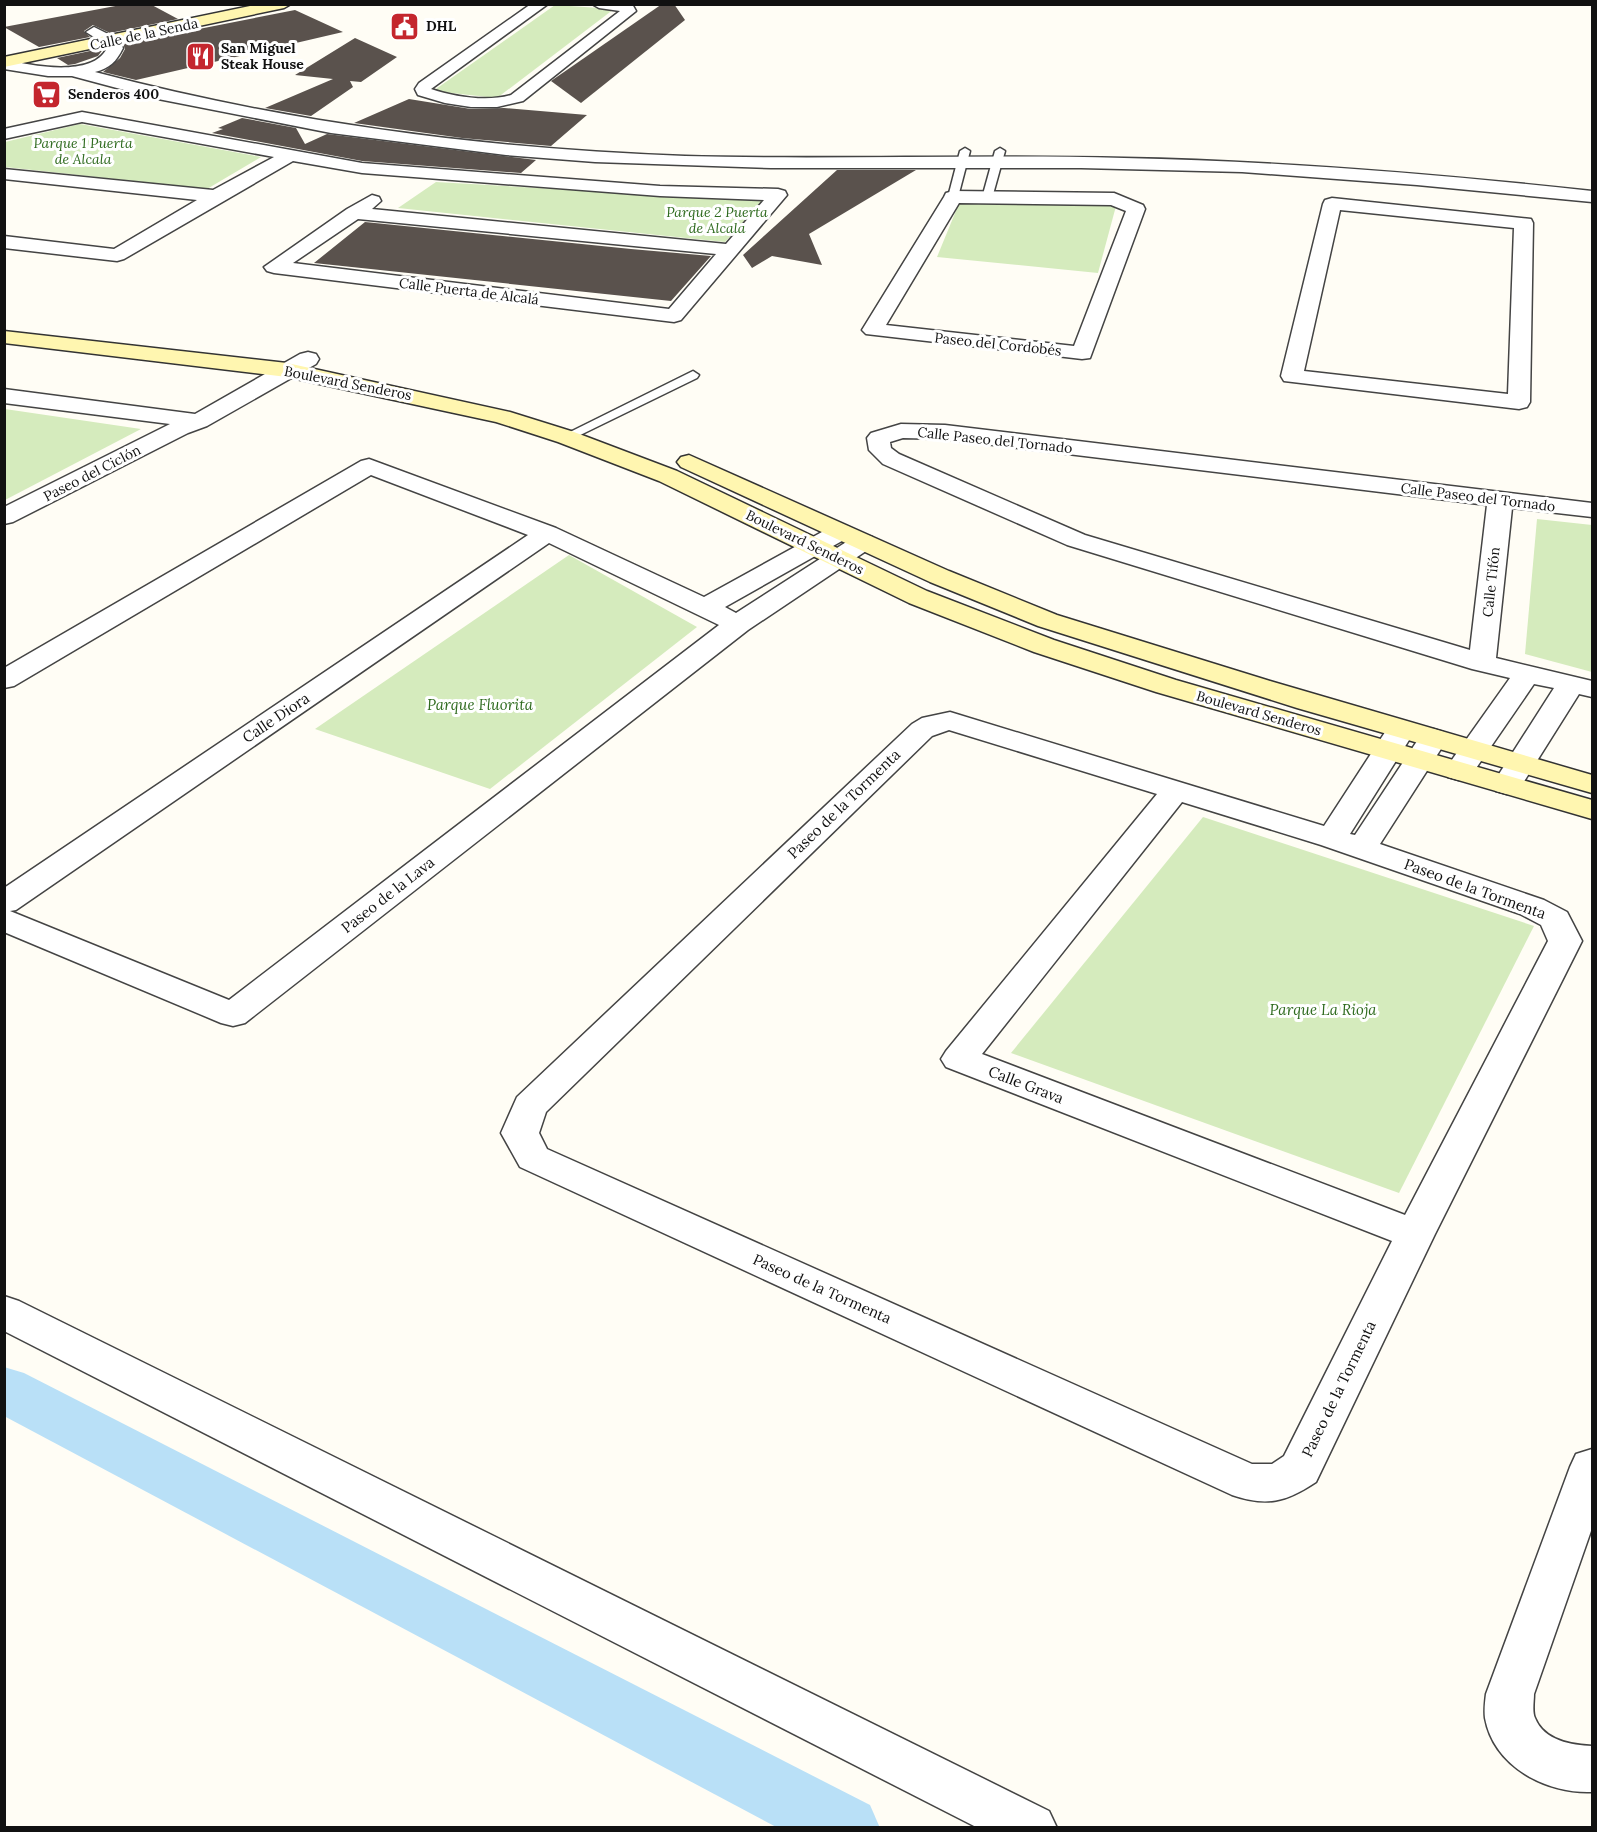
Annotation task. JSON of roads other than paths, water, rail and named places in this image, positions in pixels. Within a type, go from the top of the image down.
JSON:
[{"type":"main road","name":"Calle de la Senda","points":[[4,51],[229,4]]},
{"type":"main road","name":"Calle de la Senda","points":[[4,63],[284,4]]},
{"type":"main road","name":"Boulevard Senderos","points":[[4,319],[285,362],[359,376],[459,389],[588,426],[678,458],[777,501],[936,576],[1025,612],[1394,740]]},
{"type":"main road","name":"Boulevard Senderos","points":[[4,337],[285,362]]},
{"type":"main road","name":"Boulevard Senderos","points":[[359,376],[566,437],[668,476],[918,597],[1044,646],[1166,686],[1394,740],[1514,774],[1593,784]]},
{"type":"main road","name":"Boulevard Senderos","points":[[1514,774],[1593,810]]},
{"type":"street","points":[[541,4],[423,89],[428,94],[475,101],[498,102],[517,98],[628,10],[626,7],[600,4]]},
{"type":"street","points":[[4,63],[41,72],[72,71],[102,64],[112,58],[115,48],[111,41],[94,32]]},
{"type":"street","points":[[102,64],[152,81],[264,106],[407,129],[623,157],[770,163],[964,156]]},
{"type":"street","points":[[72,71],[129,88],[271,119],[382,136]]},
{"type":"street","points":[[129,88],[152,81]]},
{"type":"street","points":[[436,120],[451,98]]},
{"type":"street","points":[[333,164],[382,136],[436,120],[475,101]]},
{"type":"street","name":"Calle Puerta de Alcalá","points":[[4,134],[82,117],[362,168],[660,191],[778,195],[674,316],[274,267],[414,173]]},
{"type":"street","points":[[436,120],[656,149],[998,156],[1128,163],[1331,166],[1593,186]]},
{"type":"street","points":[[362,168],[407,129]]},
{"type":"street","points":[[4,242],[117,255],[289,156]]},
{"type":"street","points":[[1331,166],[1332,204],[1292,376],[1519,402],[1524,223],[1332,204]]},
{"type":"street","points":[[1362,169],[1593,197]]},
{"type":"street","points":[[1362,169],[1371,208]]},
{"type":"street","points":[[4,174],[216,196]]},
{"type":"street","name":"Paseo del Cordobés","points":[[953,197],[1114,199],[1136,209],[1082,353],[873,330],[953,197]]},
{"type":"street","points":[[354,213],[730,250]]},
{"type":"street","name":"Paseo del Ciclón","points":[[4,518],[187,422],[285,362]]},
{"type":"street","points":[[4,396],[187,422]]},
{"type":"street","name":"Calle Paseo del Tornado","points":[[1514,774],[1582,687],[1482,663],[1076,540],[891,459],[881,451],[878,445],[879,438],[901,431],[933,431],[1593,510]]},
{"type":"street","points":[[4,680],[369,466],[547,533],[738,624]]},
{"type":"street","name":"Calle Tifón","points":[[1482,663],[1500,500]]},
{"type":"street","name":"Calle Diora","points":[[4,903],[547,533]]},
{"type":"street","points":[[706,607],[812,547],[851,537]]},
{"type":"street","name":"Paseo de la Lava","points":[[4,920],[232,1015],[738,624],[836,558],[851,537]]},
{"type":"street","points":[[1466,761],[1527,674]]},
{"type":"street","name":"Paseo de la Tormenta","points":[[950,721],[1347,843],[1532,907],[1555,919],[1565,941],[1415,1234],[1300,1469],[1279,1483],[1248,1482],[533,1158],[520,1133],[530,1106],[922,730],[932,724],[950,721]]},
{"type":"street","points":[[1347,843],[1394,740]]},
{"type":"street","points":[[1347,843],[1426,749]]},
{"type":"street","name":"Calle Grava","points":[[1176,790],[960,1059],[1415,1234]]},
{"type":"street","points":[[4,1312],[1031,1827]]},
{"type":"street","points":[[1593,1467],[1510,1694],[1510,1722],[1528,1748],[1554,1765],[1577,1770],[1593,1768]]},
{"type":"lane","points":[[953,197],[964,156]]},
{"type":"lane","points":[[987,198],[998,156]]},
{"type":"lane","points":[[566,437],[693,375]]},
{"type":"waterway","points":[[4,1389],[846,1828]]},
{"type":"place","name":"DHL","points":[[405,26]]},
{"type":"place","name":"San Miguel Steak House","points":[[200,56]]},
{"type":"place","name":"Senderos 400","points":[[47,94]]},
{"type":"park label","name":"Parque 1 Puerta de Alcala","points":[[83,152]]},
{"type":"park label","name":"Parque 2 Puerta de Alcala","points":[[717,220]]},
{"type":"park label","name":"Parque Fluorita","points":[[480,705]]},
{"type":"park label","name":"Parque La Rioja","points":[[1323,1010]]}]
